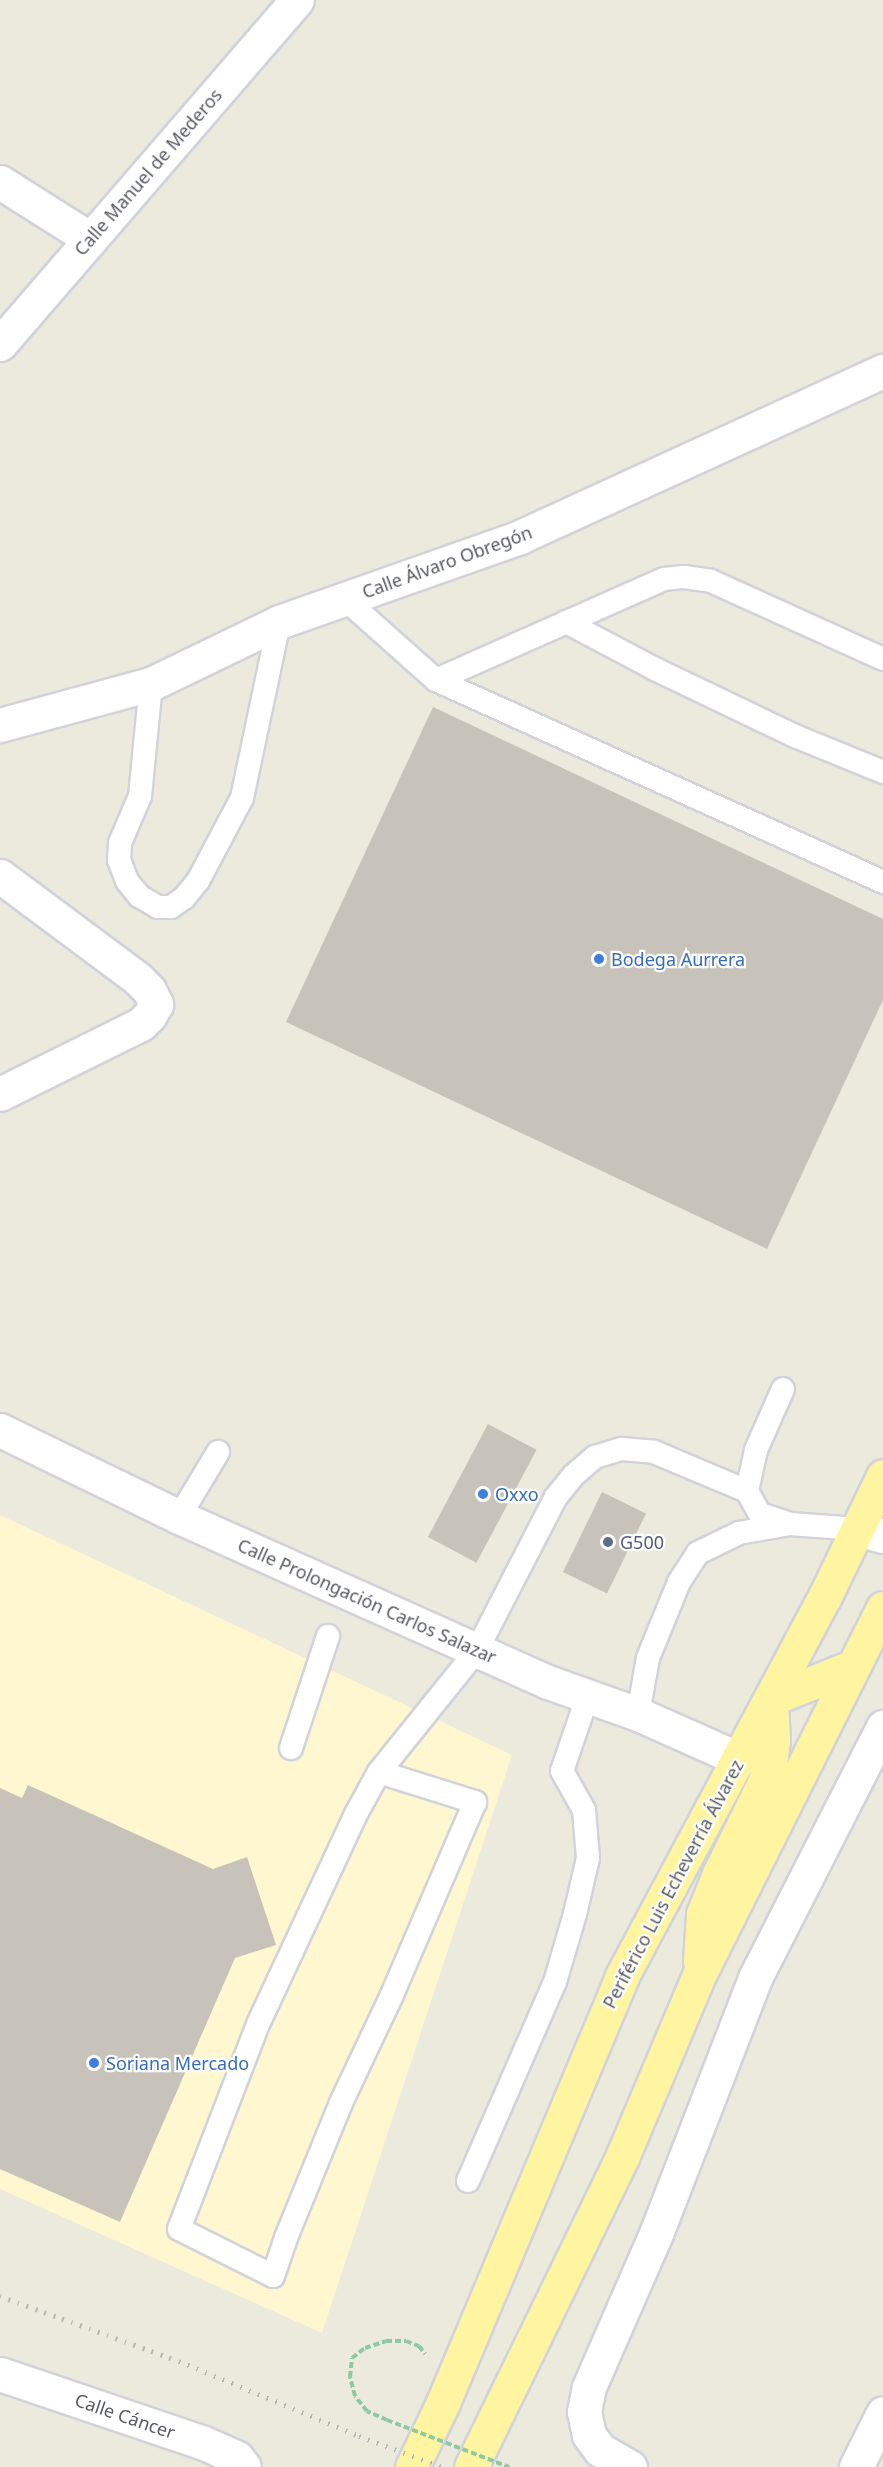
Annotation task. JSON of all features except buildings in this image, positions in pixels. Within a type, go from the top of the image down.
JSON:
[{"type":"main road","name":"Periférico Luis Echeverría Álvarez","points":[[412,2467],[442,2405],[622,1976],[771,1699],[871,1533],[883,1476]]},
{"type":"main road","points":[[471,2467],[623,2155],[700,1973],[883,1608]]},
{"type":"main road","points":[[700,1973],[699,1940],[703,1914],[719,1874],[764,1783],[770,1764],[773,1740],[771,1699],[854,1666]]},
{"type":"street","name":"Calle Manuel de Mederos","points":[[0,344],[297,0]]},
{"type":"street","points":[[0,182],[90,239]]},
{"type":"street","name":"Calle Álvaro Obregón","points":[[0,725],[151,684],[279,622],[520,537],[883,370]]},
{"type":"street","points":[[0,876],[138,979],[149,990],[156,1004],[141,1024],[0,1094]]},
{"type":"street","name":"Calle Prolongación Carlos Salazar","points":[[0,1430],[179,1518],[548,1682],[638,1714],[739,1759]]},
{"type":"street","points":[[630,2467],[600,2450],[589,2435],[584,2412],[589,2387],[657,2231],[756,1978],[883,1727]]},
{"type":"street","name":"Calle Cáncer","points":[[0,2374],[204,2442],[237,2458],[244,2467]]},
{"type":"street","points":[[856,2467],[883,2413]]},
{"type":"lane","points":[[436,681],[664,579],[684,577],[711,581],[883,659]]},
{"type":"lane","points":[[345,599],[436,681],[883,882]]},
{"type":"lane","points":[[151,684],[140,796],[120,843],[118,860],[127,881],[139,896],[158,907],[171,907],[184,898],[198,881],[242,798],[279,622]]},
{"type":"lane","points":[[566,622],[730,705],[883,772]]},
{"type":"lane","points":[[747,1491],[756,1450],[783,1389]]},
{"type":"lane","points":[[379,1772],[475,1802],[391,1997],[341,2103],[286,2238],[273,2276],[179,2229],[259,2022],[356,1814],[379,1772],[477,1650],[556,1497],[574,1475],[595,1457],[622,1449],[654,1452],[747,1491],[760,1514],[790,1524],[871,1533]]},
{"type":"lane","points":[[179,1518],[218,1452]]},
{"type":"lane","points":[[638,1714],[648,1658],[679,1582],[698,1552],[739,1533],[790,1524]]},
{"type":"lane","points":[[291,1748],[328,1636]]},
{"type":"lane","points":[[468,2181],[555,1982],[575,1914],[588,1858],[584,1810],[562,1771],[588,1695]]},
{"type":"path","points":[[429,2358],[419,2346],[406,2341],[386,2341],[365,2348],[351,2358],[350,2377],[355,2396],[367,2411],[509,2467]]},
{"type":"shaded area","points":[[0,1515],[512,1755],[322,2333],[0,2189]]},
{"type":"railway","points":[[0,2296],[179,2361],[359,2436],[442,2467]]},
{"type":"place","name":"Bodega Aurrera","points":[[599,959]]},
{"type":"place","name":"Oxxo","points":[[483,1494]]},
{"type":"place","name":"G500","points":[[608,1542]]},
{"type":"place","name":"Soriana Mercado","points":[[94,2063]]}]
